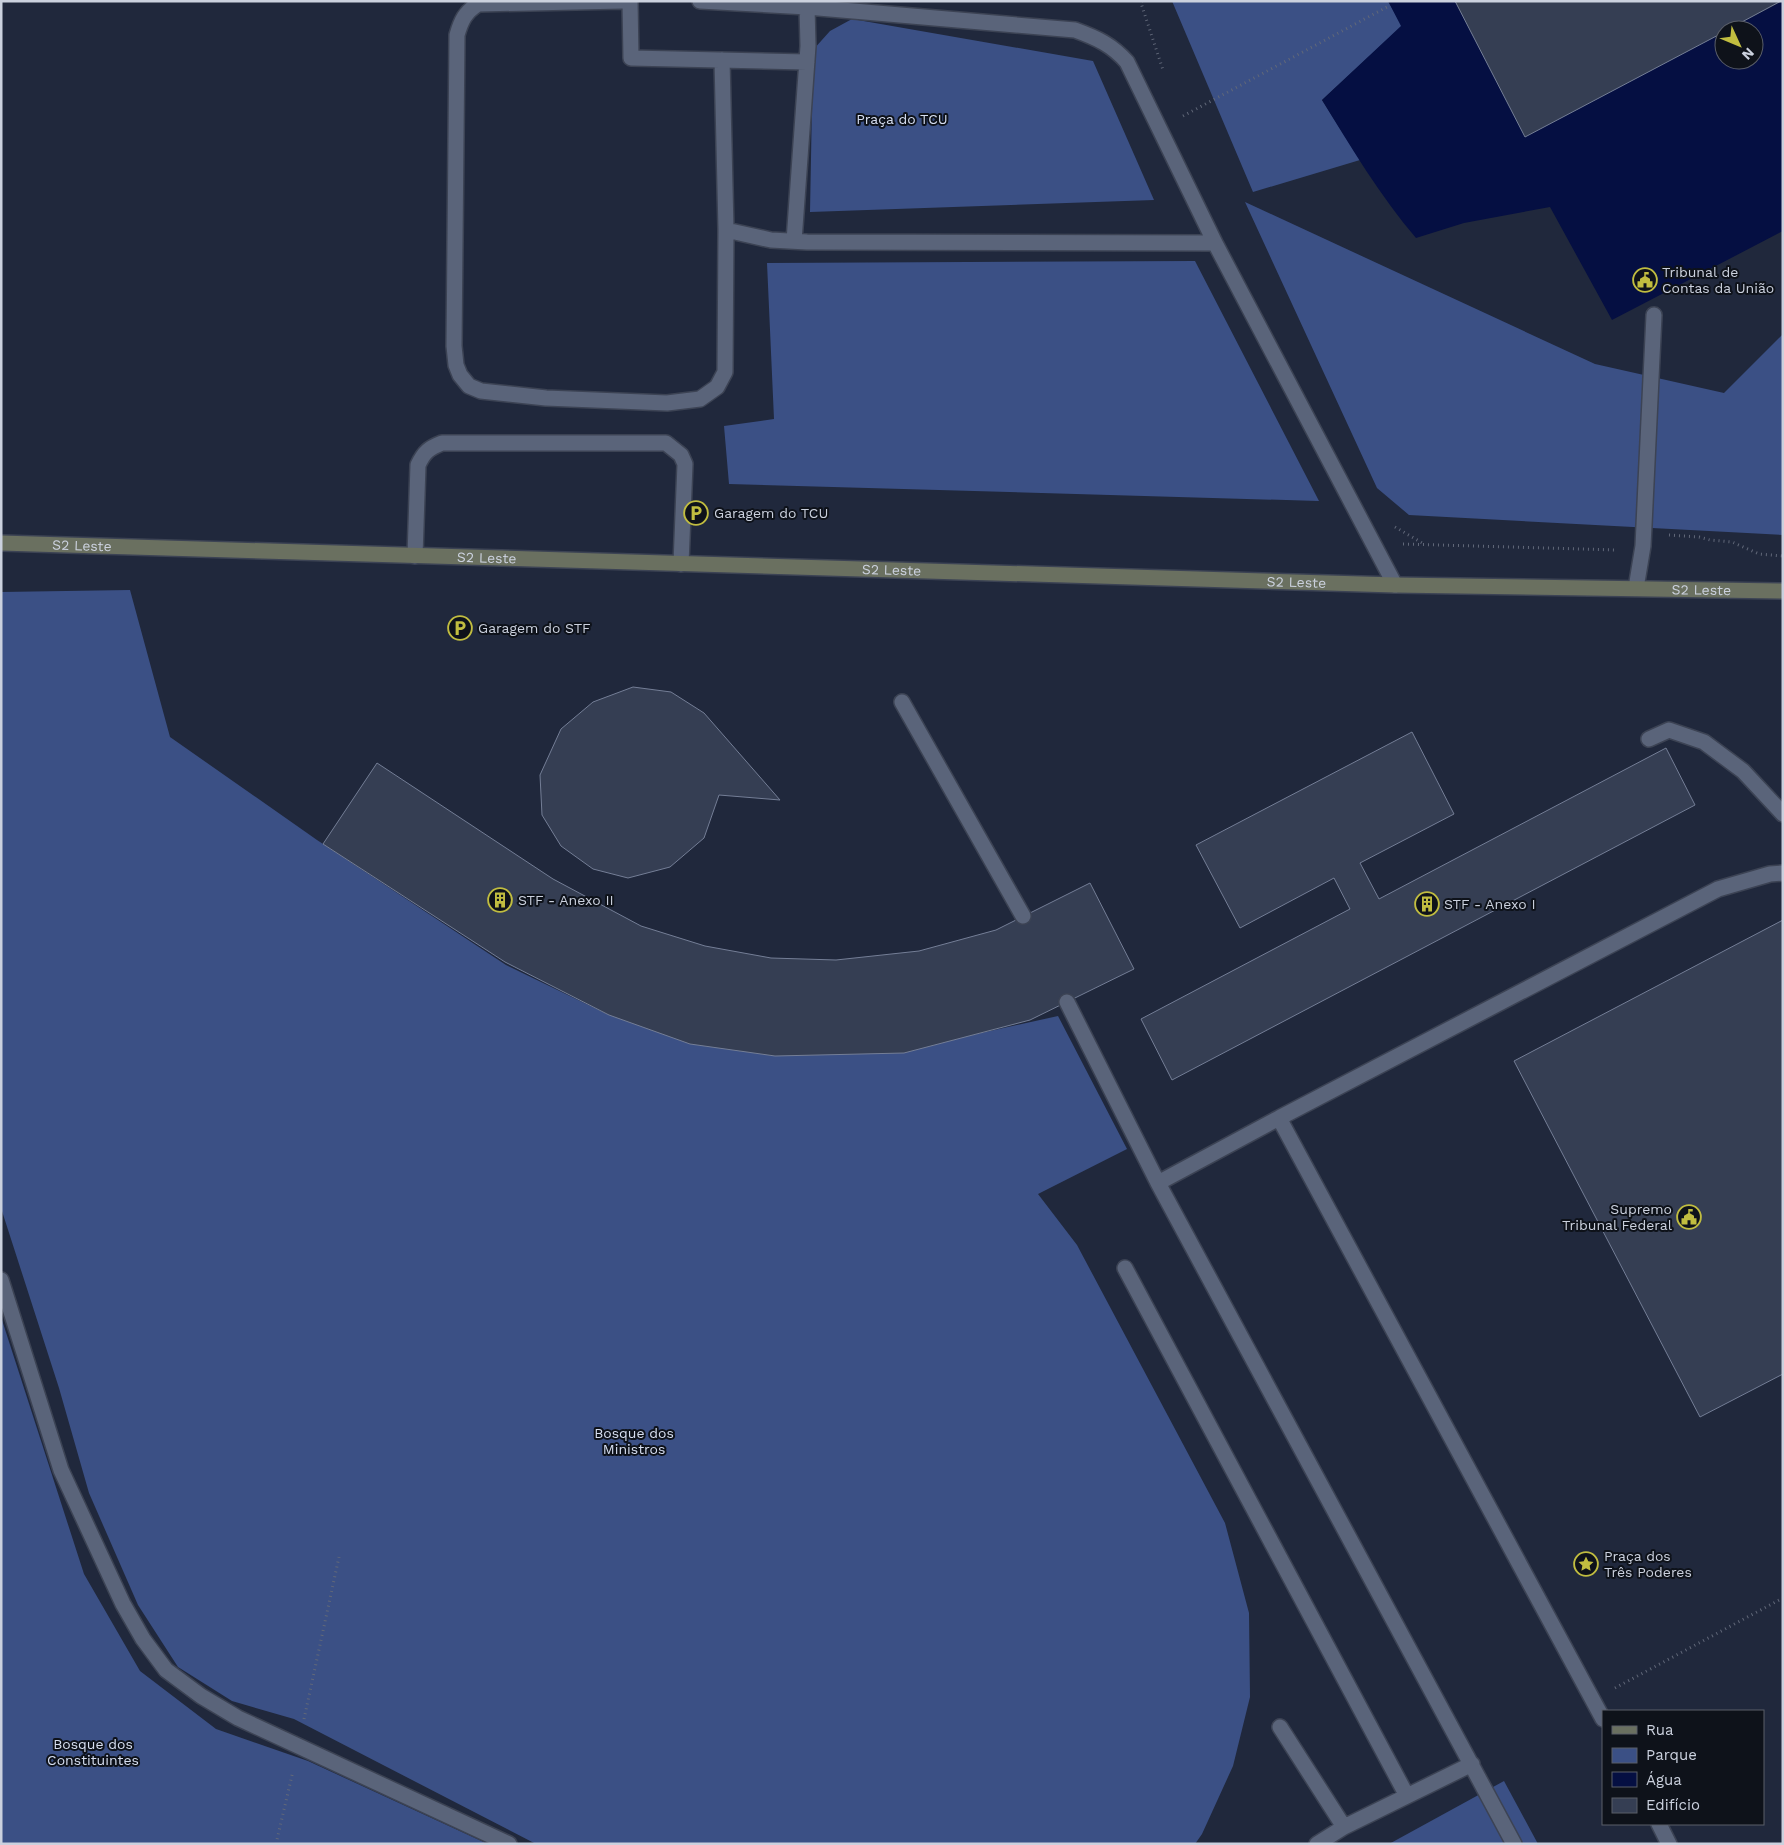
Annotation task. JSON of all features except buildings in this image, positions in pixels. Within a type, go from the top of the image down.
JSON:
[{"type":"main road","name":"S2 Leste","points":[[1,543],[1396,585],[1783,590]]},
{"type":"lane","points":[[622,1],[478,4],[469,10],[460,22],[457,35],[454,346],[456,365],[460,375],[469,386],[481,392],[546,398],[667,403],[700,399],[717,387],[725,372],[726,230],[722,60]]},
{"type":"lane","points":[[630,1],[631,58],[807,62]]},
{"type":"lane","points":[[700,1],[807,7],[1075,30],[1097,38],[1116,49],[1128,62],[1215,243],[1396,585]]},
{"type":"lane","points":[[794,242],[807,62],[807,7]]},
{"type":"lane","points":[[726,230],[771,240],[794,242],[1215,243]]},
{"type":"lane","points":[[1636,588],[1643,546],[1654,314]]},
{"type":"lane","points":[[415,556],[418,465],[423,454],[430,448],[442,443],[666,443],[681,455],[685,464],[681,564]]},
{"type":"lane","points":[[902,702],[1023,916]]},
{"type":"lane","points":[[1649,739],[1669,730],[1704,742],[1743,771],[1783,814]]},
{"type":"lane","points":[[1158,1183],[1718,889],[1783,872]]},
{"type":"lane","points":[[1068,1002],[1158,1183],[1514,1844]]},
{"type":"lane","points":[[1279,1118],[1602,1718]]},
{"type":"lane","points":[[1124,1268],[1407,1796]]},
{"type":"lane","points":[[1,1280],[61,1470],[123,1604],[143,1639],[166,1670],[201,1696],[238,1718],[509,1844]]},
{"type":"lane","points":[[1280,1726],[1344,1827]]},
{"type":"lane","points":[[1317,1844],[1344,1827],[1472,1764]]},
{"type":"lane","points":[[1660,1825],[1669,1844]]},
{"type":"path","points":[[1142,1],[1141,3],[1165,76]]},
{"type":"path","points":[[1178,118],[1387,7]]},
{"type":"path","points":[[1374,543],[1628,550],[1643,546],[1660,535],[1699,537],[1734,542],[1759,554],[1783,556]]},
{"type":"path","points":[[276,1844],[339,1557]]},
{"type":"path","points":[[1592,1700],[1783,1598]]},
{"type":"green space","points":[[1172,1],[1388,1],[1402,26],[1322,100],[1360,160],[1253,192]]},
{"type":"green space","name":"Praça do TCU","points":[[852,19],[1093,61],[1154,200],[810,212],[813,50],[830,31]]},
{"type":"green space","points":[[1245,202],[1595,364],[1724,393],[1783,334],[1783,535],[1409,515],[1377,488]]},
{"type":"green space","points":[[1195,261],[1319,501],[729,484],[724,426],[774,419],[767,263]]},
{"type":"green space","name":"Bosque dos Ministros","points":[[130,590],[170,737],[317,840],[506,965],[607,1014],[900,1051],[1058,1016],[1127,1149],[1038,1194],[1077,1245],[1225,1523],[1249,1613],[1250,1697],[1233,1766],[1202,1834],[1195,1844],[536,1844],[294,1719],[232,1701],[178,1667],[138,1605],[89,1493],[59,1388],[1,1208],[1,592]]},
{"type":"green space","name":"Bosque dos Constituintes","points":[[1,1317],[84,1574],[140,1671],[216,1729],[308,1761],[488,1844],[1,1844]]},
{"type":"green space","points":[[1504,1781],[1538,1844],[1389,1844]]},
{"type":"water","points":[[1388,1],[1455,1],[1525,136],[1714,37],[1714,70],[1764,70],[1764,20],[1746,20],[1783,1],[1783,231],[1612,320],[1550,207],[1464,223],[1416,238],[1378,188],[1322,100],[1401,26]]},
{"type":"place","name":"Tribunal de Contas da União","points":[[1645,280]]},
{"type":"place","name":"Garagem do TCU","points":[[696,513]]},
{"type":"place","name":"Garagem do STF","points":[[460,628]]},
{"type":"place","name":"STF - Anexo II","points":[[500,900]]},
{"type":"place","name":"STF - Anexo I","points":[[1427,904]]},
{"type":"place","name":"Supremo Tribunal Federal","points":[[1689,1217]]},
{"type":"place","name":"Praça dos Três Poderes","points":[[1586,1564]]}]
